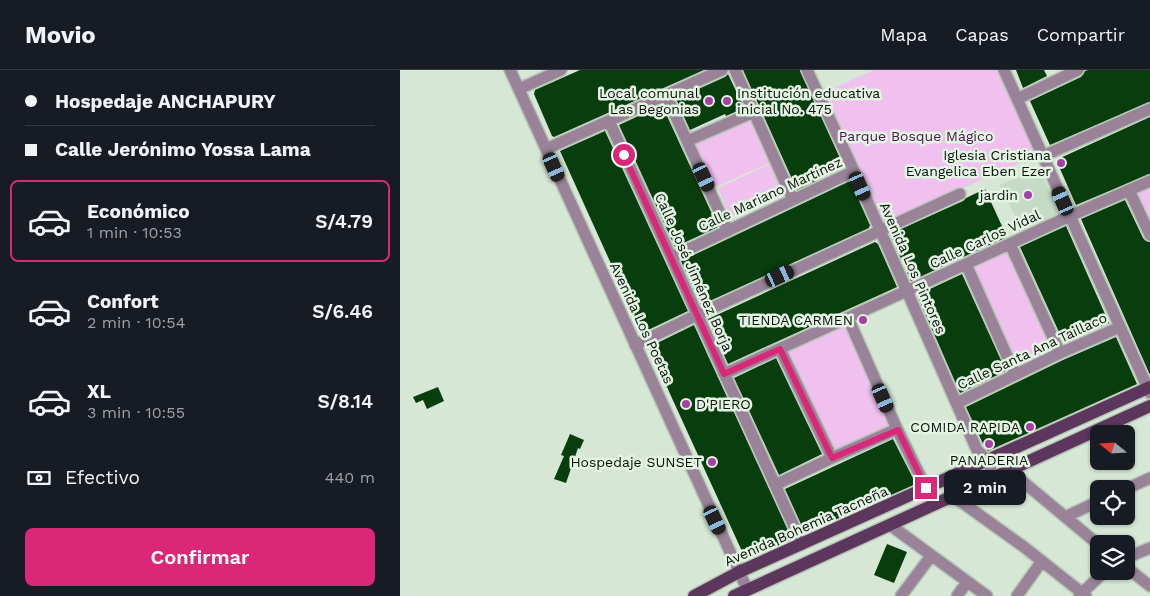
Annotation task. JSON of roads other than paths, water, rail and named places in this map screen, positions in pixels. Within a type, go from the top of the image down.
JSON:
[{"type":"main road","name":"Avenida Bohemia Tacneña","points":[[694,596],[739,572],[1149,390]]},
{"type":"main road","points":[[734,596],[1150,406]]},
{"type":"street","name":"Avenida Los Poetas","points":[[510,70],[747,589]]},
{"type":"street","points":[[519,89],[561,70]]},
{"type":"street","points":[[546,149],[722,70]]},
{"type":"street","points":[[735,70],[793,200]]},
{"type":"street","name":"Avenida Los Pintores","points":[[807,70],[978,450],[988,461],[993,478]]},
{"type":"street","points":[[1004,70],[1149,390]]},
{"type":"street","points":[[1017,99],[1077,70]]},
{"type":"street","points":[[666,95],[728,231]]},
{"type":"street","points":[[1043,156],[1150,109]]},
{"type":"street","points":[[687,141],[754,112]]},
{"type":"street","name":"Calle José Jiménez Borja","points":[[609,121],[802,544]]},
{"type":"street","name":"Calle Mariano Martínez","points":[[672,257],[854,171]]},
{"type":"street","name":"Calle Carlos Vidal","points":[[724,374],[1150,181]]},
{"type":"street","points":[[1129,190],[1150,234]]},
{"type":"street","points":[[635,345],[960,194]]},
{"type":"street","points":[[1010,244],[1060,353]]},
{"type":"street","points":[[966,264],[1015,374]]},
{"type":"street","points":[[848,318],[926,488]]},
{"type":"street","name":"Calle Santa Ana Taillaco","points":[[957,403],[1060,353],[1120,327]]},
{"type":"street","points":[[780,349],[832,458]]},
{"type":"street","points":[[775,485],[898,430]]},
{"type":"street","points":[[1009,470],[1090,537]]},
{"type":"street","points":[[1135,485],[1150,478]]},
{"type":"street","points":[[953,496],[1024,546],[1082,595],[1096,580]]},
{"type":"street","points":[[1065,516],[1090,505]]},
{"type":"street","points":[[890,524],[987,596]]},
{"type":"street","points":[[1135,554],[1150,548]]},
{"type":"street","points":[[901,596],[931,556]]},
{"type":"street","points":[[1017,596],[1042,561]]},
{"type":"street","points":[[1135,574],[1150,586]]},
{"type":"street","points":[[957,596],[967,582]]},
{"type":"place","name":"Local comunal Las Begonias","points":[[709,101]]},
{"type":"place","name":"Institución educativa inicial No. 475","points":[[727,101]]},
{"type":"place","name":"Iglesia Cristiana Evangelica Eben Ezer","points":[[1061,163]]},
{"type":"place","name":"jardin","points":[[1028,195]]},
{"type":"place","name":"TIENDA CARMEN","points":[[863,320]]},
{"type":"place","name":"D'PIERO","points":[[686,404]]},
{"type":"place","name":"COMIDA RAPIDA","points":[[1030,427]]},
{"type":"place","name":"PANADERIA","points":[[989,444]]},
{"type":"place","name":"Hospedaje SUNSET","points":[[712,462]]},
{"type":"park label","name":"Parque Bosque Mágico","points":[[916,136]]}]
